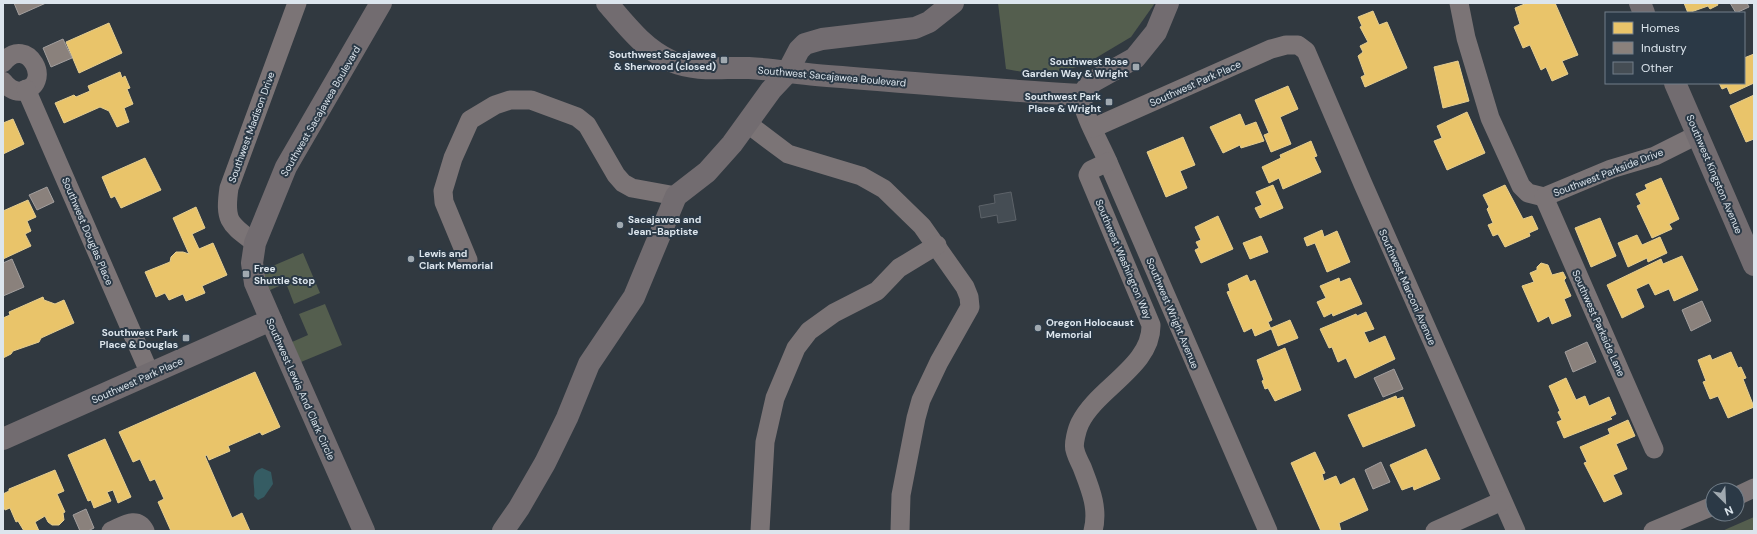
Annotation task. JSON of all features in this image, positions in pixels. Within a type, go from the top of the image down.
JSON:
[{"type":"street","name":"Southwest Madison Drive","points":[[255,243],[233,226],[229,220],[227,210],[229,188],[297,3]]},
{"type":"street","name":"Southwest Sacajawea Boulevard","points":[[255,243],[286,167],[381,3]]},
{"type":"street","name":"Southwest Sacajawea Boulevard","points":[[607,3],[633,33],[660,56],[672,62],[695,68],[749,68],[786,73],[1082,95]]},
{"type":"street","points":[[503,531],[519,508],[545,463],[567,418],[589,364],[634,297],[676,196],[718,161],[748,124],[771,90],[786,73],[794,56],[804,44],[822,39],[915,28],[929,22],[953,3]]},
{"type":"street","points":[[1082,95],[1092,82],[1135,58],[1156,32],[1168,3]]},
{"type":"street","name":"Southwest Parkside Drive","points":[[1459,3],[1466,38],[1490,118],[1521,186],[1528,193],[1544,197],[1610,169],[1654,156],[1697,135]]},
{"type":"street","name":"Southwest Park Place","points":[[1093,128],[1271,49],[1286,45],[1298,45]]},
{"type":"street","name":"Southwest Marconi Avenue","points":[[1298,45],[1306,52],[1309,58],[1516,531]]},
{"type":"street","points":[[3,64],[12,56],[20,54],[26,56],[34,62],[37,69],[37,77],[31,86],[26,89],[13,90],[3,81]]},
{"type":"street","name":"Southwest Kingston Avenue","points":[[1675,84],[1754,266]]},
{"type":"street","name":"Southwest Douglas Place","points":[[26,89],[150,374]]},
{"type":"street","name":"Southwest Wright Avenue","points":[[1082,95],[1081,103],[1268,531]]},
{"type":"street","points":[[468,260],[444,202],[443,191],[453,158],[470,120],[495,105],[510,100],[531,100],[577,118],[587,125],[616,175],[623,184],[632,188],[676,196]]},
{"type":"street","points":[[748,124],[788,154],[861,176],[884,189],[922,226],[966,287],[970,307],[921,400],[916,418],[901,495],[900,531]]},
{"type":"street","name":"Southwest Washington Way","points":[[1093,531],[1096,512],[1094,501],[1074,449],[1080,424],[1092,405],[1136,362],[1149,344],[1151,332],[1151,325],[1088,175],[1091,170],[1108,162]]},
{"type":"street","name":"Southwest Parkside Lane","points":[[1544,197],[1654,449]]},
{"type":"street","name":"Southwest Lewis And Clark Circle","points":[[255,243],[252,274],[270,320],[364,531]]},
{"type":"street","points":[[760,531],[764,442],[775,398],[796,348],[810,330],[834,313],[877,291],[899,268],[937,245]]},
{"type":"street","name":"Southwest Park Place","points":[[3,439],[270,320]]},
{"type":"street","points":[[1435,531],[1502,501]]},
{"type":"street","points":[[1653,531],[1705,509]]},
{"type":"street","points":[[111,531],[132,522],[138,522],[142,525],[145,531]]},
{"type":"green space","points":[[998,3],[1155,3],[1131,37],[1084,65],[1044,76],[1006,69]]},
{"type":"green space","points":[[303,253],[320,293],[294,304],[286,283],[270,290],[261,271]]},
{"type":"green space","points":[[325,304],[342,345],[301,362],[292,342],[308,335],[299,314]]},
{"type":"green space","points":[[1754,517],[1754,531],[1722,531],[1745,522]]},
{"type":"water","points":[[262,468],[271,472],[273,484],[264,497],[258,500],[254,496],[254,476],[258,470]]},
{"type":"building: Homes","points":[[1527,3],[1555,3],[1578,55],[1562,61],[1568,74],[1552,81],[1546,67],[1541,70],[1530,45],[1523,48],[1514,27],[1520,24],[1515,8]]},
{"type":"building: Homes","points":[[1684,3],[1717,3],[1718,5],[1710,9],[1708,6],[1688,12]]},
{"type":"building: Homes","points":[[1373,11],[1379,25],[1387,22],[1407,68],[1365,87],[1361,77],[1365,75],[1358,56],[1363,52],[1360,46],[1368,42],[1360,27],[1362,26],[1358,17]]},
{"type":"building: Homes","points":[[109,23],[122,53],[79,73],[66,42]]},
{"type":"building: Homes","points":[[1754,54],[1754,83],[1730,94],[1727,87],[1722,89],[1720,84],[1745,84],[1745,58]]},
{"type":"building: Homes","points":[[1458,61],[1469,101],[1443,108],[1434,67]]},
{"type":"building: Homes","points":[[120,72],[122,78],[125,76],[130,88],[127,89],[133,104],[124,108],[129,122],[117,127],[109,111],[100,107],[64,123],[55,103],[74,95],[76,97],[90,91],[88,86]]},
{"type":"building: Homes","points":[[1288,86],[1298,109],[1280,117],[1291,144],[1271,152],[1264,135],[1269,133],[1255,100]]},
{"type":"building: Homes","points":[[1754,95],[1754,139],[1746,142],[1730,106]]},
{"type":"building: Homes","points":[[1467,112],[1485,153],[1447,170],[1434,141],[1442,138],[1437,126]]},
{"type":"building: Homes","points":[[1240,114],[1245,126],[1256,122],[1264,141],[1241,148],[1240,145],[1223,153],[1210,127]]},
{"type":"building: Homes","points":[[13,119],[24,144],[3,154],[3,123]]},
{"type":"building: Homes","points":[[1183,137],[1195,165],[1180,171],[1187,188],[1166,197],[1147,152]]},
{"type":"building: Homes","points":[[1311,141],[1317,156],[1314,157],[1321,172],[1283,189],[1279,178],[1269,183],[1262,167],[1281,158],[1280,155]]},
{"type":"building: Homes","points":[[145,158],[161,190],[121,208],[115,196],[111,198],[102,177]]},
{"type":"building: Homes","points":[[1661,178],[1679,219],[1669,224],[1672,229],[1652,238],[1637,206],[1641,204],[1636,194],[1647,189],[1645,185]]},
{"type":"building: Homes","points":[[1273,185],[1283,208],[1260,218],[1255,208],[1262,205],[1256,192]]},
{"type":"building: Homes","points":[[1505,185],[1523,219],[1532,216],[1538,229],[1529,233],[1530,236],[1505,247],[1498,234],[1493,236],[1488,225],[1493,223],[1487,209],[1489,207],[1483,195]]},
{"type":"building: Homes","points":[[28,200],[36,217],[27,221],[31,231],[25,234],[31,246],[3,259],[3,211]]},
{"type":"building: Homes","points":[[196,207],[205,228],[192,234],[199,249],[213,243],[227,275],[202,286],[205,293],[186,301],[183,294],[169,300],[165,293],[156,297],[145,272],[170,262],[171,257],[176,252],[189,254],[173,218]]},
{"type":"building: Homes","points":[[1218,216],[1233,249],[1201,263],[1195,250],[1199,248],[1196,242],[1201,240],[1195,227]]},
{"type":"building: Homes","points":[[1600,218],[1616,256],[1591,267],[1575,228]]},
{"type":"building: Homes","points":[[1322,230],[1324,237],[1337,231],[1350,262],[1327,272],[1315,243],[1307,246],[1304,238]]},
{"type":"building: Homes","points":[[1637,235],[1642,245],[1660,237],[1667,253],[1648,262],[1647,258],[1628,267],[1618,243]]},
{"type":"building: Homes","points":[[1261,236],[1268,252],[1250,259],[1243,243]]},
{"type":"building: Homes","points":[[1682,256],[1698,290],[1674,301],[1669,289],[1655,295],[1649,283],[1636,289],[1644,307],[1622,318],[1607,285],[1661,259],[1663,264]]},
{"type":"building: Homes","points":[[1541,263],[1548,265],[1552,275],[1563,272],[1566,278],[1564,280],[1571,296],[1564,299],[1571,316],[1552,324],[1549,316],[1538,322],[1522,286],[1534,282],[1530,273],[1537,270],[1537,267]]},
{"type":"building: Homes","points":[[1247,275],[1250,282],[1255,280],[1272,320],[1268,322],[1271,329],[1255,336],[1252,328],[1244,332],[1227,292],[1230,291],[1228,284]]},
{"type":"building: Homes","points":[[1339,278],[1340,282],[1350,278],[1362,304],[1333,316],[1332,313],[1324,317],[1317,302],[1326,298],[1320,286]]},
{"type":"building: Homes","points":[[43,297],[44,300],[55,304],[64,300],[74,323],[41,338],[39,342],[13,351],[11,354],[3,358],[3,318],[10,315],[9,312]]},
{"type":"building: Homes","points":[[1366,312],[1374,329],[1364,332],[1369,343],[1385,336],[1395,359],[1355,378],[1346,358],[1338,362],[1332,347],[1329,348],[1320,329],[1356,314],[1357,316]]},
{"type":"building: Homes","points":[[1290,320],[1298,338],[1278,346],[1271,328]]},
{"type":"building: Homes","points":[[1285,348],[1301,390],[1275,401],[1268,388],[1265,389],[1262,381],[1264,380],[1257,360]]},
{"type":"building: Homes","points":[[1731,352],[1738,368],[1741,367],[1746,378],[1743,379],[1754,407],[1728,418],[1718,396],[1710,399],[1703,382],[1706,381],[1698,360],[1710,355],[1712,360]]},
{"type":"building: Homes","points":[[255,372],[280,427],[262,435],[260,432],[228,446],[230,451],[209,460],[207,455],[205,456],[232,518],[242,513],[250,531],[171,531],[158,502],[164,499],[155,479],[150,481],[140,459],[133,462],[119,432]]},
{"type":"building: Homes","points":[[1566,378],[1576,400],[1585,396],[1589,406],[1609,397],[1616,414],[1610,417],[1612,419],[1564,438],[1557,422],[1562,420],[1558,412],[1560,411],[1549,386]]},
{"type":"building: Homes","points":[[1396,396],[1397,399],[1403,397],[1415,426],[1363,447],[1348,415]]},
{"type":"building: Homes","points":[[1628,420],[1635,436],[1616,444],[1627,469],[1613,475],[1622,494],[1604,502],[1584,463],[1587,462],[1580,447],[1610,434],[1608,429]]},
{"type":"building: Homes","points":[[105,439],[131,497],[118,503],[113,490],[107,492],[111,501],[94,508],[91,500],[88,501],[68,455]]},
{"type":"building: Homes","points":[[1426,449],[1440,479],[1414,490],[1413,486],[1402,490],[1390,465]]},
{"type":"building: Homes","points":[[1315,452],[1325,473],[1322,474],[1324,481],[1336,476],[1340,485],[1354,478],[1368,510],[1339,523],[1341,531],[1321,531],[1291,463]]},
{"type":"building: Homes","points":[[55,470],[64,491],[57,494],[65,512],[63,513],[64,520],[59,525],[52,525],[48,522],[45,516],[35,522],[39,531],[24,531],[18,521],[16,522],[10,508],[5,510],[3,505],[3,494],[9,491],[9,489]]},
{"type":"building: Industry","points":[[14,3],[46,3],[19,15]]},
{"type":"building: Industry","points":[[1730,3],[1747,3],[1749,7],[1735,12]]},
{"type":"building: Industry","points":[[63,39],[72,58],[51,67],[43,48]]},
{"type":"building: Industry","points":[[47,187],[54,202],[37,210],[29,195]]},
{"type":"building: Industry","points":[[12,259],[24,287],[3,296],[3,263]]},
{"type":"building: Industry","points":[[1702,301],[1711,321],[1691,331],[1682,310]]},
{"type":"building: Industry","points":[[1587,342],[1596,362],[1573,372],[1565,352]]},
{"type":"building: Industry","points":[[1394,369],[1403,389],[1383,397],[1374,378]]},
{"type":"building: Industry","points":[[1381,462],[1390,482],[1373,489],[1365,470]]},
{"type":"building: Industry","points":[[86,509],[94,528],[88,531],[80,531],[73,515]]},
{"type":"building: Other","points":[[1011,192],[1016,220],[998,223],[997,215],[981,218],[979,206],[995,203],[994,195]]},
{"type":"place","name":"Southwest Sacajawea & Sherwood (closed)","points":[[724,60]]},
{"type":"place","name":"Southwest Rose Garden Way & Wright","points":[[1136,67]]},
{"type":"place","name":"Southwest Park Place & Wright","points":[[1109,102]]},
{"type":"place","name":"Sacajawea and Jean-Baptiste","points":[[620,225]]},
{"type":"place","name":"Lewis and Clark Memorial","points":[[411,259]]},
{"type":"place","name":"Free Shuttle Stop","points":[[246,274]]},
{"type":"place","name":"Oregon Holocaust Memorial","points":[[1038,328]]},
{"type":"place","name":"Southwest Park Place & Douglas","points":[[186,338]]}]
